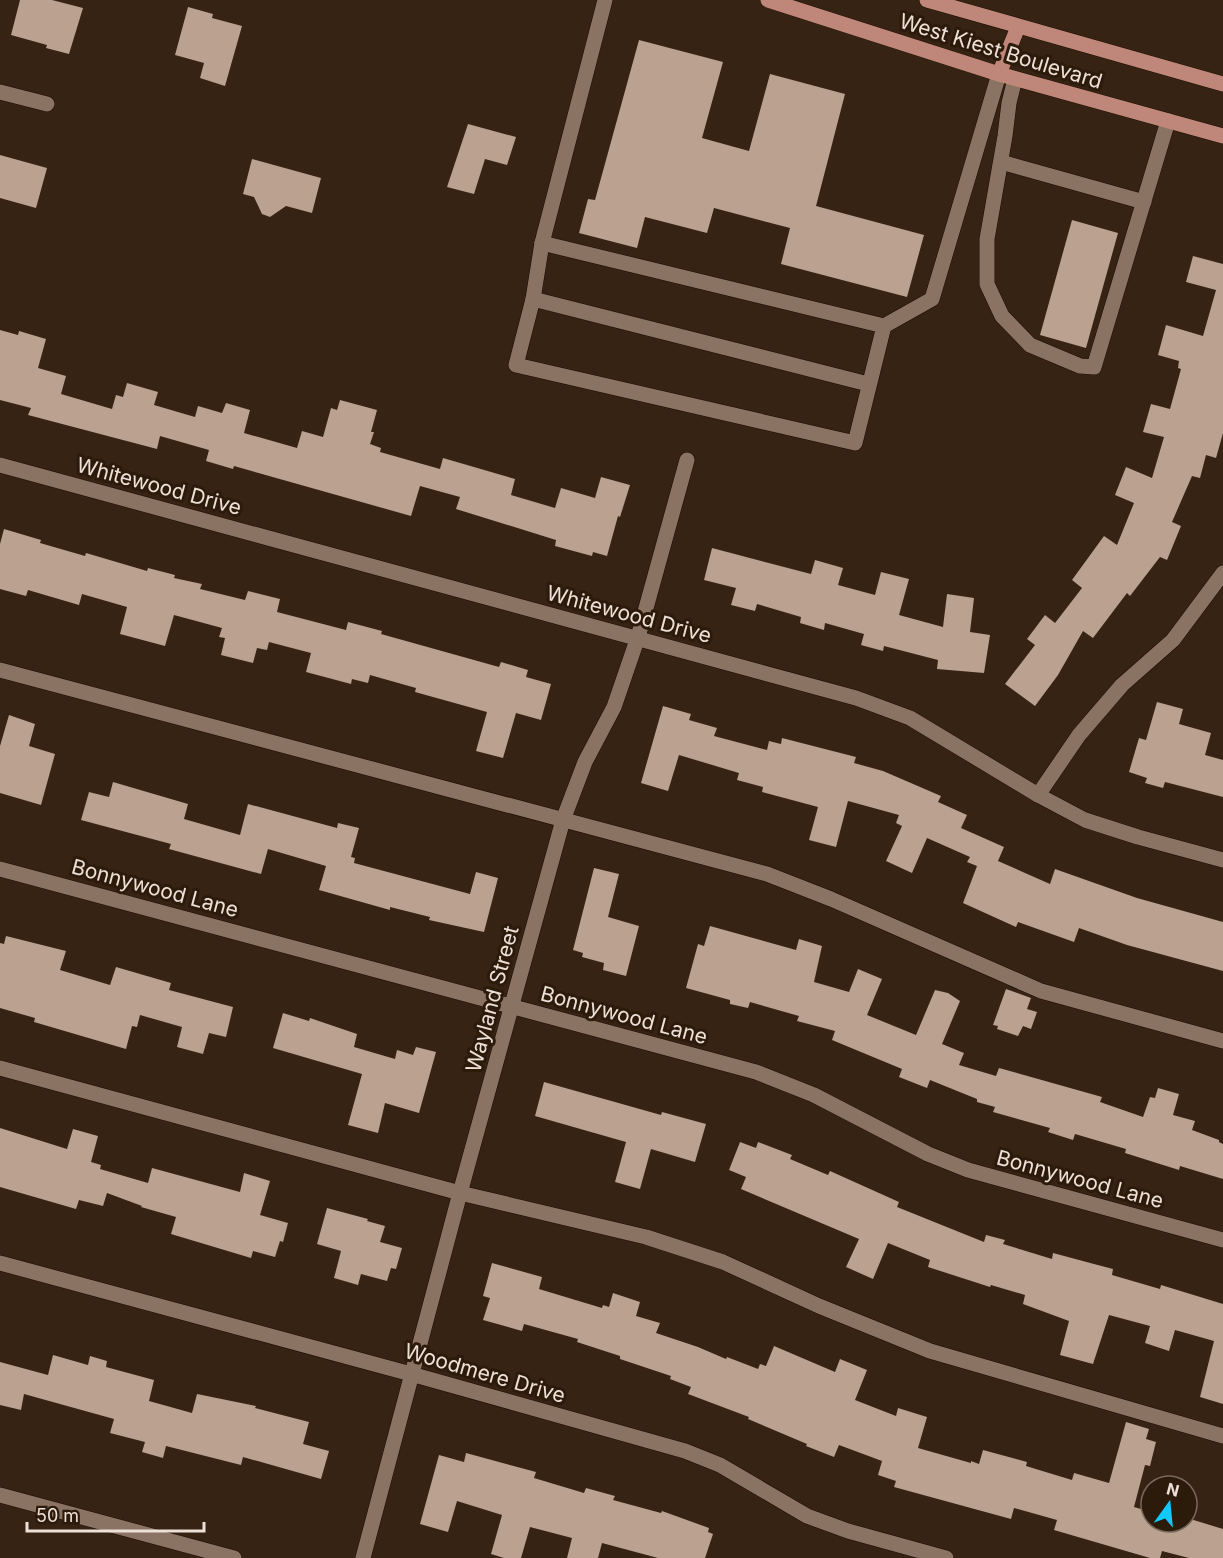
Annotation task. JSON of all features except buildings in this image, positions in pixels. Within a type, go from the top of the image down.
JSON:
[{"type":"main road","name":"West Kiest Boulevard","points":[[768,0],[1015,79],[1223,136]]},
{"type":"main road","name":"West Kiest Boulevard","points":[[927,0],[1223,84]]},
{"type":"main road","points":[[999,74],[1018,27]]},
{"type":"street","points":[[605,0],[542,243],[533,299],[516,365],[855,443],[884,326]]},
{"type":"street","points":[[542,243],[884,326],[932,299],[999,74]]},
{"type":"street","points":[[1015,79],[987,239],[987,284],[1002,316],[1030,345],[1080,366],[1094,367],[1168,121]]},
{"type":"street","points":[[0,92],[47,104]]},
{"type":"street","points":[[1001,162],[1144,202]]},
{"type":"street","points":[[533,299],[868,384]]},
{"type":"street","name":"Wayland Street","points":[[363,1558],[460,1193],[563,820],[585,762],[615,707],[638,638],[687,460]]},
{"type":"street","name":"Whitewood Drive","points":[[0,465],[856,698],[910,718],[1038,795],[1085,820],[1223,860]]},
{"type":"street","points":[[1038,795],[1079,735],[1122,685],[1173,640],[1223,573]]},
{"type":"street","points":[[0,670],[767,874],[831,899],[1041,991],[1223,1041]]},
{"type":"street","name":"Bonnywood Lane","points":[[0,868],[756,1072],[814,1095],[928,1154],[968,1170],[1223,1240]]},
{"type":"street","points":[[0,1068],[460,1193],[646,1236],[723,1262],[819,1306],[930,1351],[1223,1436]]},
{"type":"street","name":"Woodmere Drive","points":[[0,1263],[685,1451],[720,1465],[807,1516],[848,1531],[946,1558]]},
{"type":"street","points":[[0,1495],[234,1558]]}]
